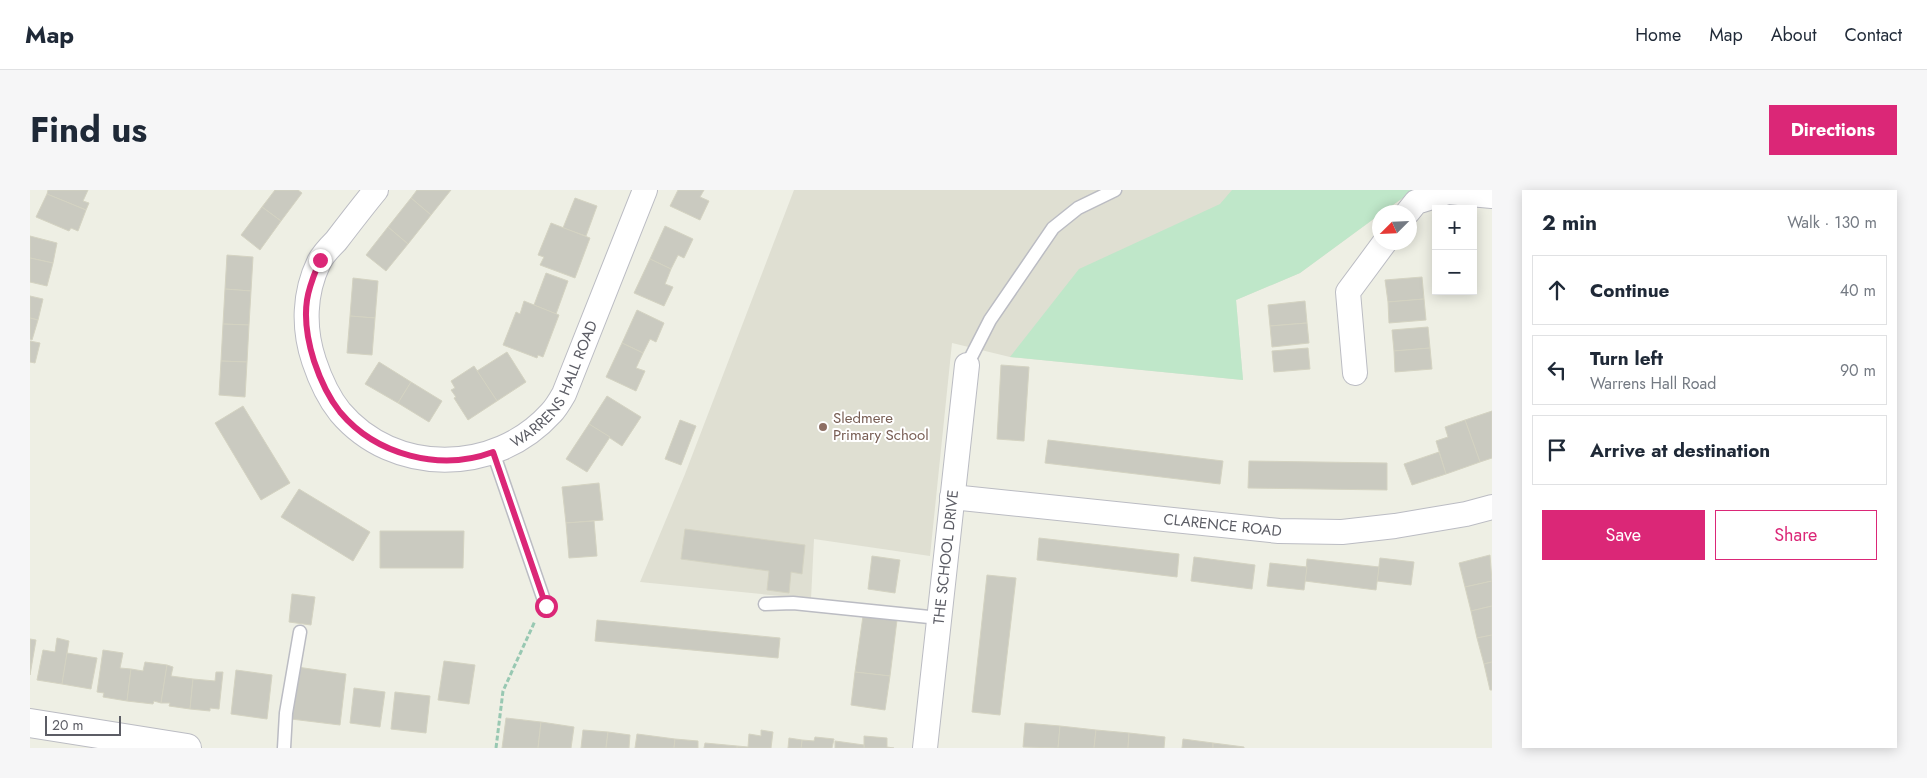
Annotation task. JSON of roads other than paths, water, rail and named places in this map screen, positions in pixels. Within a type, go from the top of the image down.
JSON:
[{"type":"street","name":"WARRENS HALL ROAD","points":[[376,190],[320,260],[307,301],[307,325],[310,348],[327,393],[339,411],[354,427],[388,449],[439,460],[466,459],[493,452],[518,441],[552,413],[564,394],[645,190]]},
{"type":"street","points":[[1414,205],[1416,202],[1448,192],[1492,196]]},
{"type":"street","points":[[1356,373],[1348,292],[1379,250]]},
{"type":"street","name":"THE SCHOOL DRIVE","points":[[925,748],[967,365]]},
{"type":"street","name":"CLARENCE ROAD","points":[[952,497],[1279,531],[1342,532],[1394,526],[1466,514],[1492,507]]},
{"type":"street","points":[[30,723],[187,748]]},
{"type":"lane","points":[[967,365],[990,320],[1053,228],[1078,208],[1116,190]]},
{"type":"lane","points":[[493,452],[545,602]]},
{"type":"lane","points":[[765,604],[792,603],[939,618]]},
{"type":"lane","points":[[284,748],[286,713],[300,632]]},
{"type":"place","name":"Sledmere Primary School","points":[[823,427]]}]
